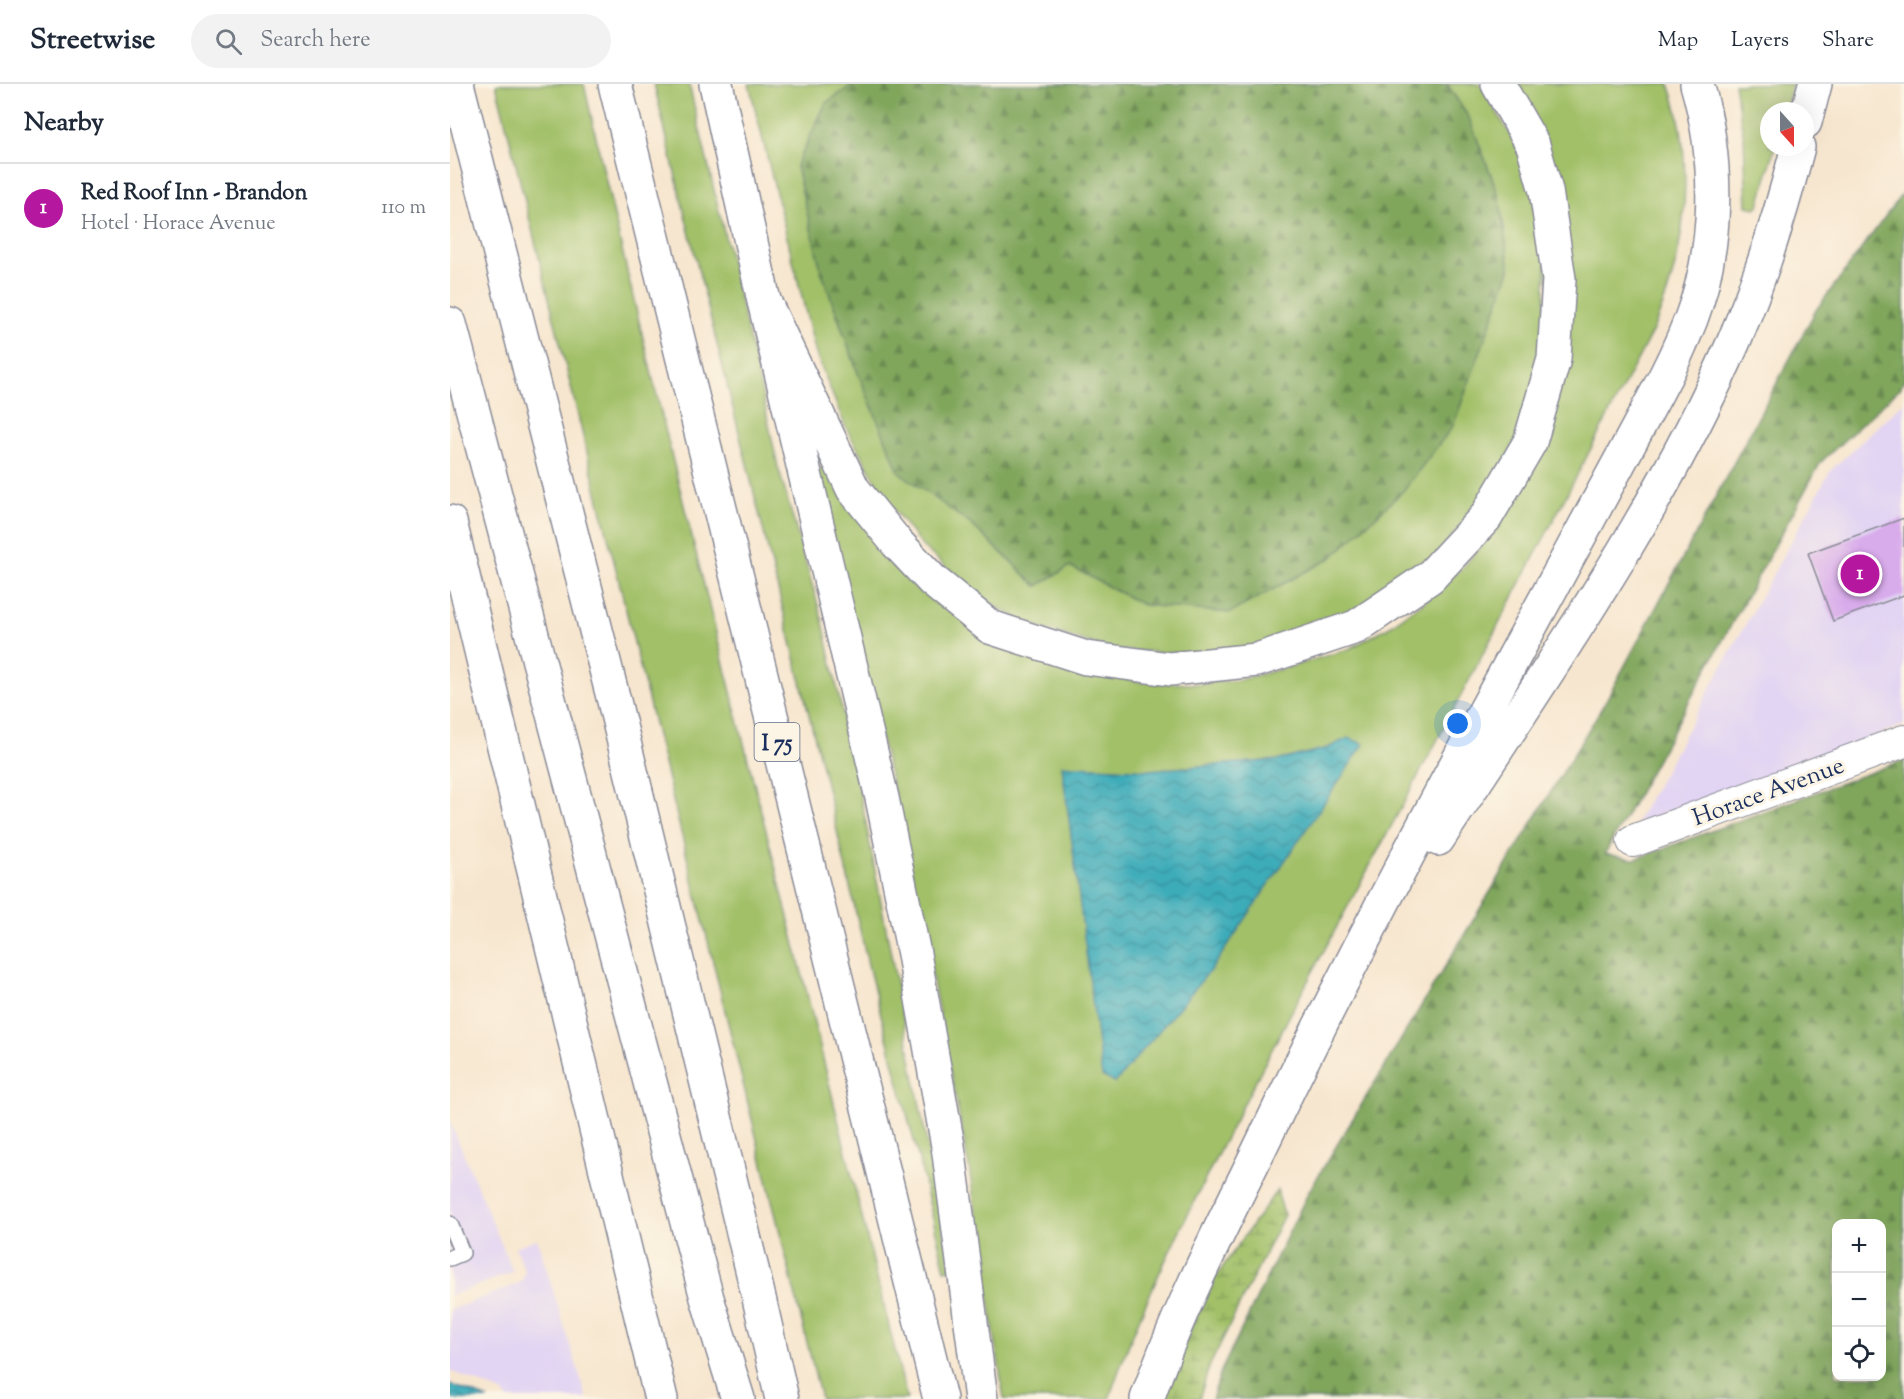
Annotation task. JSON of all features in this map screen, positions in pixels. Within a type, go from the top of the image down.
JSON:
[{"type":"highway","points":[[457,84],[614,701],[782,1399]]},
{"type":"highway","name":"I 75","points":[[615,84],[940,1399]]},
{"type":"highway","points":[[716,84],[764,301],[882,798],[914,954],[948,1146],[981,1399]]},
{"type":"highway","points":[[764,301],[853,489],[897,543],[933,581],[990,627],[1086,658],[1170,669],[1257,660],[1356,627],[1430,576],[1486,517],[1530,442],[1554,359],[1559,279],[1546,191],[1533,145],[1498,84]]},
{"type":"highway","points":[[1148,1399],[1171,1335],[1203,1261],[1326,1012],[1406,855],[1656,394],[1692,318],[1703,279],[1711,236],[1713,192],[1708,132],[1697,84]]},
{"type":"highway","points":[[1810,102],[1815,84]]},
{"type":"highway","points":[[1326,1012],[1582,620],[1671,470],[1734,339],[1780,214],[1796,156]]},
{"type":"highway","points":[[450,324],[704,1286],[738,1399]]},
{"type":"highway","points":[[450,522],[661,1399]]},
{"type":"street","name":"Horace Avenue","points":[[1633,841],[1904,741]]},
{"type":"lane","points":[[450,1224],[462,1253],[450,1258]]},
{"type":"shaded area","points":[[1904,402],[1904,725],[1636,823],[1830,471]]},
{"type":"shaded area","points":[[450,1121],[513,1272],[450,1296]]},
{"type":"shaded area","points":[[537,1239],[587,1399],[508,1399],[502,1392],[450,1371],[450,1310],[518,1284],[523,1279],[525,1271],[515,1247]]},
{"type":"green space","points":[[496,84],[584,84],[657,397],[907,1399],[821,1399]]},
{"type":"green space","points":[[654,84],[689,84],[778,467],[823,622],[864,813],[951,1269],[945,1270],[870,973],[824,775]]},
{"type":"green space","points":[[749,84],[854,84],[826,103],[796,166],[821,270],[858,373],[973,526],[1037,586],[1070,566],[1143,605],[1331,558],[1403,490],[1453,426],[1510,270],[1499,196],[1469,118],[1447,84],[1480,84],[1515,143],[1535,198],[1546,250],[1544,348],[1517,438],[1493,483],[1432,561],[1359,612],[1228,655],[1115,650],[1028,624],[982,598],[923,547],[888,502],[846,428],[816,354]]},
{"type":"green space","points":[[854,84],[1447,84],[1469,118],[1499,196],[1510,270],[1453,426],[1403,491],[1331,558],[1230,613],[1143,605],[1070,566],[1037,586],[973,526],[899,472],[858,373],[821,270],[796,166],[826,103]]},
{"type":"green space","points":[[1514,84],[1669,84],[1676,107],[1684,157],[1684,209],[1676,260],[1653,330],[1222,1146],[1146,1302],[1109,1399],[1004,1399],[969,1167],[904,833],[815,469],[829,467],[876,540],[1082,671],[1142,682],[1194,684],[1239,680],[1349,649],[1390,626],[1429,598],[1465,565],[1497,527],[1565,373]],"holes":[[[1348,739],[1103,1076],[1062,766],[1149,770],[1280,760],[1328,748]]]},
{"type":"green space","points":[[1734,84],[1792,84],[1787,102],[1760,102],[1760,156],[1773,156],[1759,206],[1755,208],[1747,206],[1744,138]]},
{"type":"green space","points":[[1904,191],[1904,381],[1898,390],[1821,462],[1605,854],[1635,859],[1904,760],[1904,1399],[1212,1399],[1221,1371],[1309,1191],[1604,704],[1816,310]]},
{"type":"green space","points":[[1277,1190],[1284,1215],[1210,1365],[1199,1399],[1163,1399],[1207,1289]]},
{"type":"water","points":[[1348,738],[1364,744],[1213,967],[1115,1083],[1102,1076],[1062,765],[1149,770],[1280,760],[1328,748]]},
{"type":"water","points":[[450,1384],[488,1399],[450,1399]]},
{"type":"building","points":[[1904,518],[1904,595],[1833,621],[1808,553]]},
{"type":"place","name":"Red Roof Inn - Brandon","points":[[1860,574]]}]
